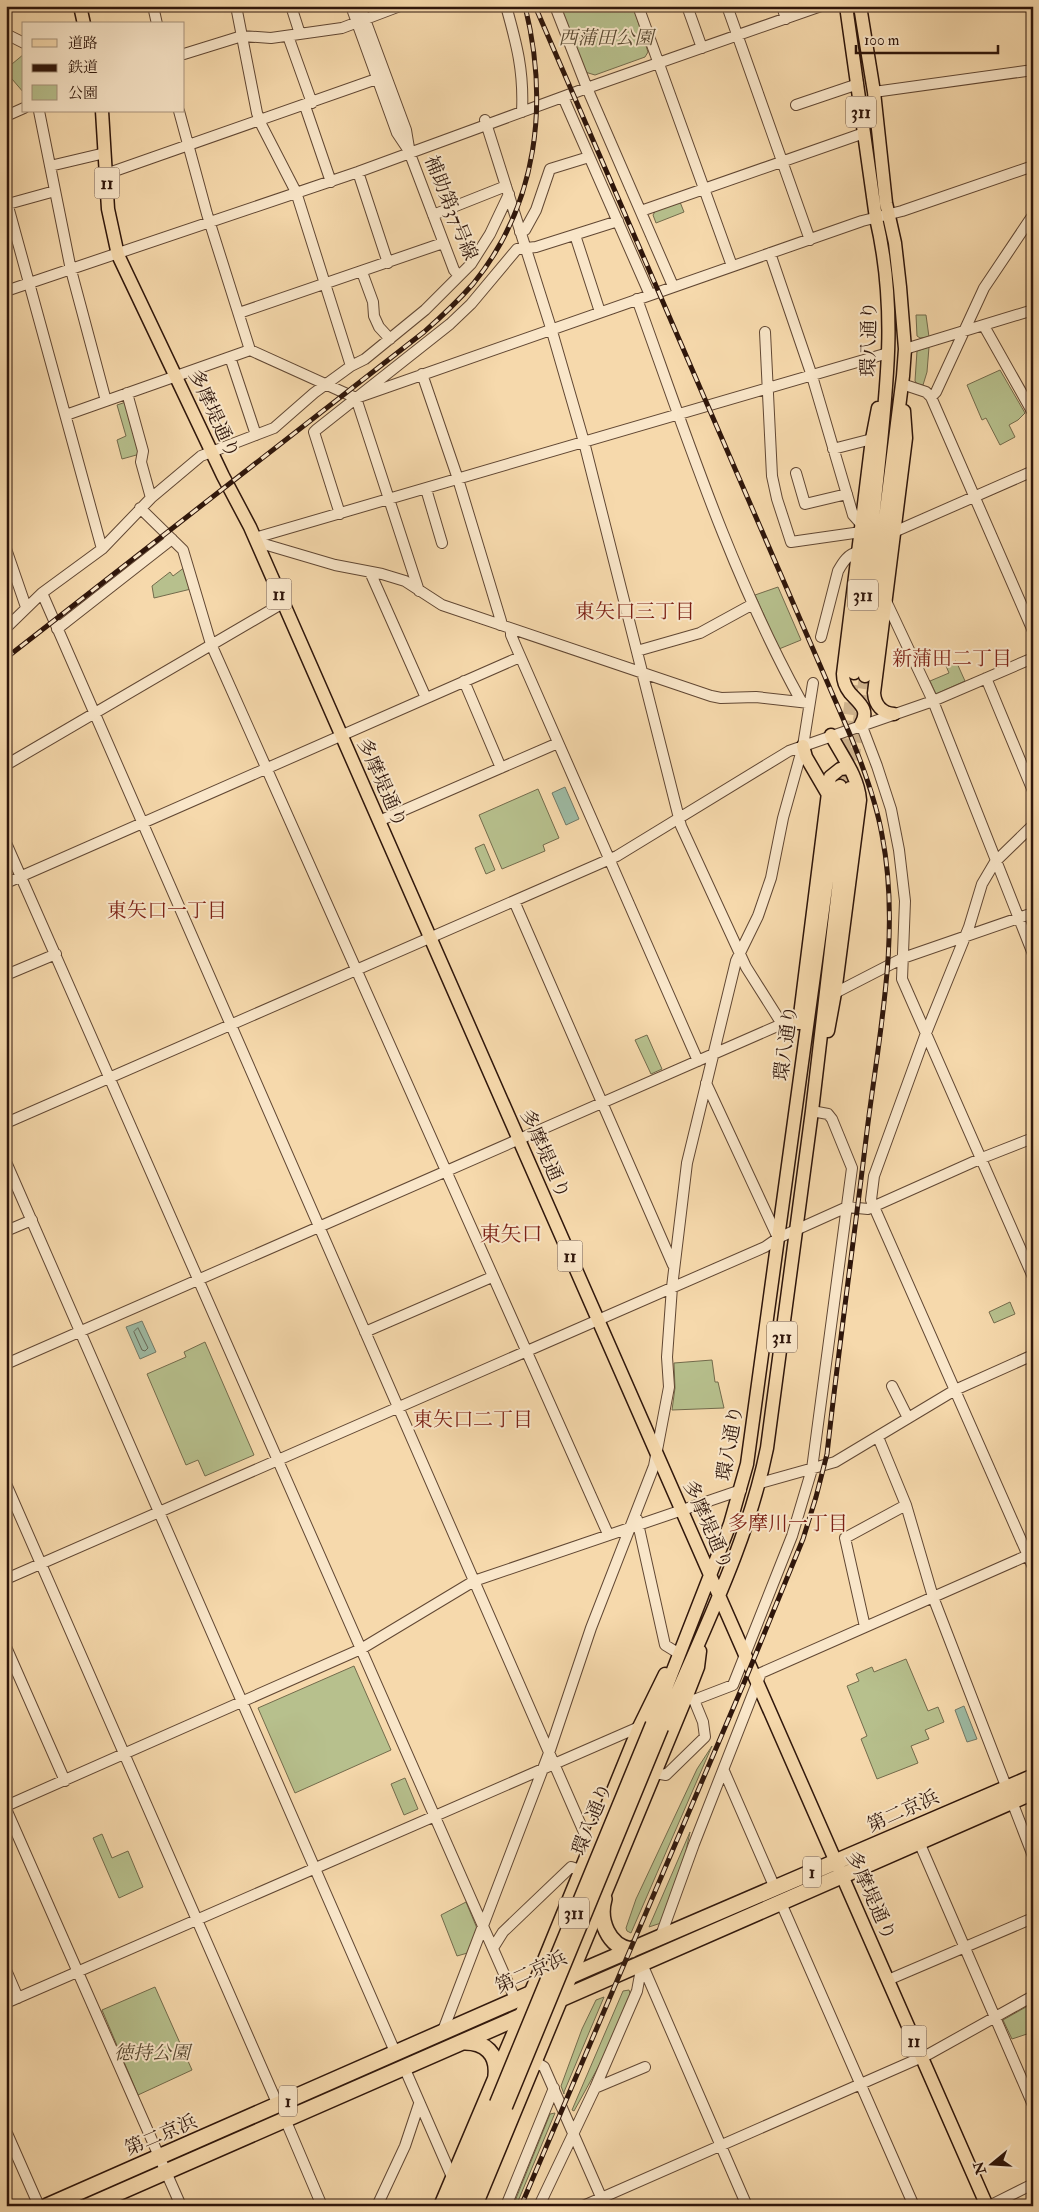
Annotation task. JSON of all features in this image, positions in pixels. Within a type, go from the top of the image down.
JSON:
[{"type":"highway","name":"第二京浜","points":[[47,2206],[775,1888],[919,1842],[1009,1794],[1033,1777]]},
{"type":"highway","name":"第二京浜","points":[[88,2206],[782,1902],[839,1869],[1009,1794],[1033,1792]]},
{"type":"highway","points":[[604,1899],[602,1914],[606,1929],[615,1943],[631,1950]]},
{"type":"highway","points":[[465,2042],[479,2044],[492,2052],[496,2063],[496,2075]]},
{"type":"main road","points":[[80,6],[84,22]]},
{"type":"main road","name":"環八通り","points":[[846,6],[864,133],[882,216],[895,243],[905,349],[903,380],[865,678]]},
{"type":"main road","name":"環八通り","points":[[860,6],[874,92],[883,246],[888,288],[887,385],[865,678]]},
{"type":"main road","name":"多摩堤通り","points":[[102,112],[110,220],[118,255],[211,452],[256,540],[988,2206]]},
{"type":"main road","points":[[854,696],[866,695],[865,678],[886,601],[906,438],[903,380]]},
{"type":"main road","points":[[861,724],[864,718],[864,711],[861,704],[848,691],[843,674],[872,439],[876,413],[887,385]]},
{"type":"main road","points":[[865,678],[874,694],[877,705],[883,710],[894,714]]},
{"type":"main road","points":[[816,1070],[824,1050],[835,993],[860,800],[859,786],[831,736]]},
{"type":"main road","points":[[802,746],[806,757],[827,793]]},
{"type":"main road","points":[[801,1068],[799,1024],[827,793],[830,777],[834,772],[849,768]]},
{"type":"main road","name":"環八通り","points":[[464,2206],[501,2105],[657,1726],[701,1641],[747,1527],[760,1483],[767,1448],[812,1111],[845,787],[801,1068],[752,1438],[741,1490],[730,1524],[678,1653],[657,1726]]},
{"type":"main road","points":[[476,2206],[656,1773],[690,1699],[698,1666],[701,1641]]},
{"type":"main road","points":[[440,2206],[520,2018],[523,1998],[580,1870],[638,1727],[657,1687],[678,1653]]},
{"type":"main road","name":"環八通り","points":[[452,2206],[501,2105]]},
{"type":"street","points":[[153,6],[157,22]]},
{"type":"street","points":[[236,6],[260,121],[296,192],[351,366]]},
{"type":"street","points":[[291,6],[300,34]]},
{"type":"street","name":"補助第37号線","points":[[351,6],[360,21],[381,77],[397,133],[410,154],[443,243],[454,270],[459,276]]},
{"type":"street","name":"補助第37号線","points":[[360,6],[360,21]]},
{"type":"street","points":[[185,54],[242,36],[270,38],[342,28],[400,6]]},
{"type":"street","points":[[506,6],[518,47],[522,70],[522,112]]},
{"type":"street","points":[[555,6],[587,88],[674,286]]},
{"type":"street","points":[[638,6],[732,266]]},
{"type":"street","points":[[687,6],[702,48]]},
{"type":"street","points":[[727,6],[810,240]]},
{"type":"street","points":[[782,6],[786,19]]},
{"type":"street","points":[[6,291],[118,255],[296,192],[331,182],[410,154],[486,122],[522,112],[821,6]]},
{"type":"street","points":[[6,34],[22,42]]},
{"type":"street","points":[[288,36],[331,182]]},
{"type":"street","points":[[874,92],[1033,70]]},
{"type":"street","points":[[106,174],[381,77]]},
{"type":"street","points":[[796,105],[858,84]]},
{"type":"street","points":[[563,97],[650,295]]},
{"type":"street","points":[[6,116],[22,109]]},
{"type":"street","points":[[39,112],[70,270],[106,400]]},
{"type":"street","points":[[179,112],[210,222],[250,350]]},
{"type":"street","points":[[486,122],[551,328],[584,442],[644,675],[678,818],[740,955],[782,1024]]},
{"type":"street","points":[[641,211],[864,133]]},
{"type":"street","points":[[50,166],[105,153]]},
{"type":"street","points":[[520,232],[525,230],[536,210],[550,169],[589,157]]},
{"type":"street","points":[[66,415],[250,350],[356,398],[551,328],[1033,166]]},
{"type":"street","points":[[358,172],[388,263]]},
{"type":"street","points":[[433,215],[507,190]]},
{"type":"street","points":[[6,628],[42,593],[102,549],[140,508],[201,456],[274,428],[314,393],[351,366],[365,360],[436,300],[472,264],[507,190]]},
{"type":"street","points":[[55,191],[7,202],[102,549]]},
{"type":"street","points":[[931,397],[936,392],[984,288],[1033,215]]},
{"type":"street","points":[[340,514],[314,432],[450,324],[483,292],[517,249],[536,247],[618,221]]},
{"type":"street","points":[[575,235],[600,312]]},
{"type":"street","points":[[239,313],[443,243]]},
{"type":"street","points":[[765,332],[772,476],[777,499],[791,542],[861,528],[853,515],[812,376],[770,253]]},
{"type":"street","points":[[362,272],[372,302],[374,316],[379,327],[390,339]]},
{"type":"street","points":[[636,299],[709,502],[753,604],[805,702]]},
{"type":"street","points":[[905,349],[1033,310]]},
{"type":"street","points":[[984,326],[1033,413]]},
{"type":"street","points":[[256,540],[888,353]]},
{"type":"street","points":[[230,357],[256,435]]},
{"type":"street","points":[[422,374],[458,479],[501,621],[500,625]]},
{"type":"street","points":[[903,380],[926,392],[931,397],[1033,631]]},
{"type":"street","points":[[127,393],[143,452],[140,462],[151,498]]},
{"type":"street","points":[[356,398],[419,590]]},
{"type":"street","points":[[834,449],[872,439]]},
{"type":"street","points":[[894,532],[1033,471]]},
{"type":"street","points":[[796,473],[805,504],[847,494]]},
{"type":"street","points":[[426,489],[442,542]]},
{"type":"street","points":[[140,508],[183,550],[211,644],[608,1534]]},
{"type":"street","points":[[57,630],[172,539]]},
{"type":"street","points":[[256,540],[335,565],[405,581],[442,605],[644,675],[721,698],[756,697],[805,702]]},
{"type":"street","points":[[6,549],[26,607]]},
{"type":"street","points":[[821,637],[838,571],[842,562],[852,553],[858,552]]},
{"type":"street","points":[[370,572],[426,698]]},
{"type":"street","points":[[42,593],[590,1846]]},
{"type":"street","points":[[886,601],[933,702],[1033,954]]},
{"type":"street","points":[[6,765],[283,603]]},
{"type":"street","points":[[637,651],[700,634],[753,604]]},
{"type":"street","points":[[511,629],[511,634],[520,657],[698,1061]]},
{"type":"street","points":[[6,883],[520,657]]},
{"type":"street","points":[[6,1123],[609,859],[789,751],[861,724],[933,702],[1033,658]]},
{"type":"street","points":[[986,678],[1033,791]]},
{"type":"street","points":[[464,681],[501,768]]},
{"type":"street","points":[[442,2033],[549,1753],[592,1628],[634,1525],[636,1513],[654,1466],[669,1387],[667,1357],[672,1287],[687,1163],[736,961],[758,916],[771,878],[783,818],[802,746],[805,702],[813,683]]},
{"type":"street","points":[[861,724],[889,802],[899,850],[904,901],[902,979],[1033,1277]]},
{"type":"street","points":[[379,821],[558,743]]},
{"type":"street","points":[[1033,825],[996,862],[982,884],[965,938],[926,1033],[874,1176],[872,1200],[955,1390],[1030,1554],[1033,1567]]},
{"type":"street","points":[[6,843],[483,1927],[493,1948],[523,1998]]},
{"type":"street","points":[[514,901],[674,1266]]},
{"type":"street","points":[[835,993],[903,958],[1033,913]]},
{"type":"street","points":[[6,976],[56,954]]},
{"type":"street","points":[[6,1364],[782,1024],[799,1024]]},
{"type":"street","points":[[706,1082],[778,1238]]},
{"type":"street","points":[[656,1773],[666,1775],[705,1737],[702,1722],[690,1699],[733,1684],[792,1536],[812,1469],[852,1163],[832,1119],[828,1114],[812,1111]]},
{"type":"street","points":[[6,1579],[765,1247],[778,1238],[847,1207],[868,1209],[982,1158],[1033,1138]]},
{"type":"street","points":[[6,1162],[316,1867],[396,2054]]},
{"type":"street","points":[[6,1231],[32,1220]]},
{"type":"street","points":[[365,1332],[492,1277]]},
{"type":"street","points":[[760,1483],[835,1462],[955,1390],[1033,1355]]},
{"type":"street","points":[[892,1386],[908,1418]]},
{"type":"street","points":[[878,1436],[906,1505],[933,1597],[1033,1856]]},
{"type":"street","points":[[6,1484],[278,2105]]},
{"type":"street","points":[[181,2206],[6,1807],[361,1649],[474,1581],[741,1490]]},
{"type":"street","points":[[865,1627],[845,1538],[906,1505]]},
{"type":"street","points":[[634,1525],[665,1645],[678,1653]]},
{"type":"street","points":[[660,1938],[694,1844],[761,1673],[1030,1554]]},
{"type":"street","points":[[6,1647],[65,1781]]},
{"type":"street","points":[[6,2003],[638,1727]]},
{"type":"street","points":[[724,1771],[775,1888]]},
{"type":"street","points":[[919,1842],[1033,2105]]},
{"type":"street","points":[[493,1948],[503,1932],[571,1867],[580,1870]]},
{"type":"street","points":[[782,1902],[914,2206]]},
{"type":"street","points":[[888,1980],[1033,1918]]},
{"type":"street","points":[[539,2206],[595,2088],[637,1991],[642,1964]]},
{"type":"street","points":[[642,1964],[747,2206]]},
{"type":"street","points":[[6,1970],[18,1998]]},
{"type":"street","points":[[583,2206],[603,2202],[721,2146],[922,2058],[1033,1996]]},
{"type":"street","points":[[507,2048],[537,2061],[544,2067],[603,2202]]},
{"type":"street","points":[[595,2088],[645,2067]]},
{"type":"street","points":[[404,2068],[452,2177]]},
{"type":"street","points":[[506,2206],[554,2088]]},
{"type":"street","points":[[377,2206],[405,2146],[419,2104]]},
{"type":"street","points":[[285,2119],[322,2206]]},
{"type":"street","points":[[6,2130],[39,2206]]},
{"type":"street","points":[[988,2206],[1033,2184]]},
{"type":"green space","name":"西蒲田公園","points":[[558,6],[633,6],[648,52],[645,57],[595,75],[585,72]]},
{"type":"green space","points":[[22,56],[22,91],[6,72],[6,69]]},
{"type":"green space","points":[[680,202],[684,212],[656,223],[653,215],[656,210]]},
{"type":"green space","points":[[916,315],[926,315],[929,337],[920,338],[917,336]]},
{"type":"green space","points":[[929,347],[927,372],[923,385],[918,385],[915,381],[917,351]]},
{"type":"green space","points":[[1000,370],[1025,413],[1009,425],[1015,437],[1000,445],[986,418],[982,420],[967,385]]},
{"type":"green space","points":[[126,402],[140,454],[122,459],[117,440],[126,436],[117,405]]},
{"type":"green space","points":[[185,567],[191,589],[154,598],[152,586],[170,572],[173,576]]},
{"type":"green space","points":[[778,587],[801,640],[779,649],[755,595]]},
{"type":"green space","points":[[956,661],[965,681],[936,694],[930,681],[949,673],[946,666]]},
{"type":"green space","points":[[538,789],[559,838],[543,845],[545,851],[502,869],[479,815]]},
{"type":"green space","points":[[484,844],[495,870],[486,874],[475,848]]},
{"type":"green space","points":[[647,1035],[662,1069],[651,1074],[635,1040]]},
{"type":"green space","points":[[1010,1302],[1015,1314],[994,1323],[989,1312]]},
{"type":"green space","points":[[205,1342],[254,1455],[205,1476],[198,1460],[186,1465],[147,1374],[186,1357],[184,1352]]},
{"type":"green space","points":[[712,1360],[715,1382],[718,1382],[724,1408],[672,1410],[675,1388],[674,1363]]},
{"type":"green space","points":[[906,1659],[928,1711],[938,1707],[944,1722],[925,1730],[929,1739],[911,1746],[918,1763],[877,1779],[861,1739],[867,1736],[847,1686],[859,1681],[856,1674],[872,1667],[874,1672]]},
{"type":"green space","points":[[354,1666],[391,1750],[295,1793],[258,1708]]},
{"type":"green space","points":[[712,1746],[631,1933],[626,1928],[636,1899],[697,1769]]},
{"type":"green space","points":[[405,1778],[418,1809],[404,1815],[391,1784]]},
{"type":"green space","points":[[690,1832],[679,1883],[661,1923],[649,1927]]},
{"type":"green space","points":[[102,1834],[112,1858],[128,1851],[143,1887],[119,1898],[93,1838]]},
{"type":"green space","points":[[466,1902],[479,1933],[471,1952],[457,1956],[441,1915]]},
{"type":"green space","name":"徳持公園","points":[[155,1987],[192,2070],[138,2095],[102,2010]]},
{"type":"green space","points":[[629,1990],[631,1996],[606,2053],[574,2111],[572,2110],[623,1991]]},
{"type":"green space","points":[[604,1997],[564,2094],[561,2086],[582,2029],[596,2000]]},
{"type":"green space","points":[[1033,2003],[1033,2032],[1012,2039],[1003,2020]]},
{"type":"green space","points":[[555,2113],[516,2206],[513,2206],[550,2114]]},
{"type":"water","points":[[565,787],[579,819],[566,825],[552,793]]},
{"type":"water","points":[[142,1321],[156,1352],[140,1359],[126,1327]]},
{"type":"water","points":[[964,1706],[977,1739],[967,1742],[955,1710]]},
{"type":"tunnel","points":[[840,786],[854,673]]},
{"type":"tunnel","points":[[851,778],[865,676]]},
{"type":"railway","points":[[6,658],[424,332],[473,284],[495,253],[512,220],[524,186],[532,151],[536,115],[536,79],[525,6]]},
{"type":"railway","points":[[521,2206],[746,1678],[803,1539],[816,1497],[827,1454],[882,1020],[889,946],[887,872],[882,835],[869,785],[856,749],[535,6]]},
{"type":"district","name":"東矢口三丁目","points":[[635,611]]},
{"type":"district","name":"新蒲田二丁目","points":[[952,658]]},
{"type":"district","name":"東矢口一丁目","points":[[167,910]]},
{"type":"district","name":"東矢口","points":[[511,1234]]},
{"type":"district","name":"東矢口二丁目","points":[[473,1419]]},
{"type":"district","name":"多摩川一丁目","points":[[788,1523]]}]
